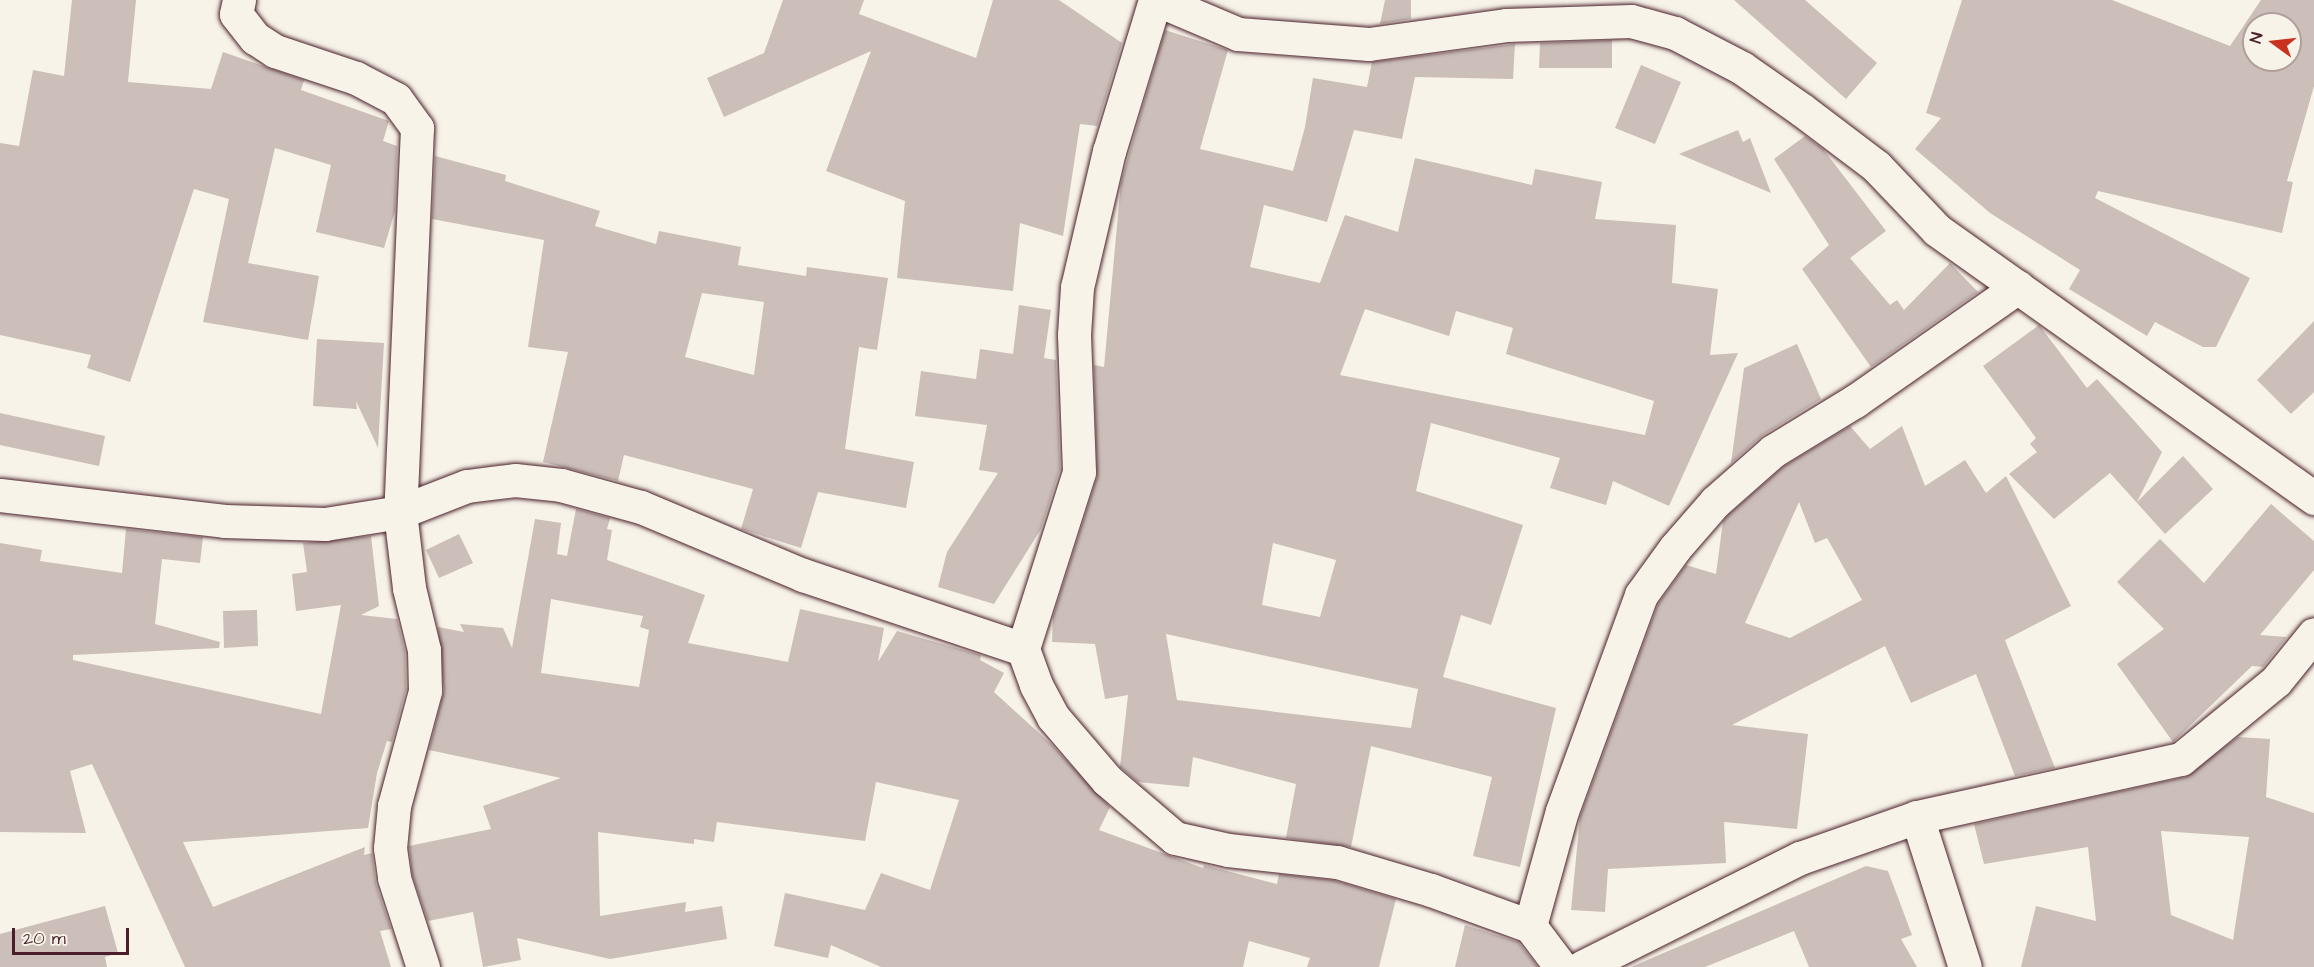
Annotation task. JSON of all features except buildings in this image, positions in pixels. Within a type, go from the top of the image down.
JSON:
[{"type":"street","points":[[239,0],[236,14],[255,38],[276,51],[356,78],[396,99],[417,128],[400,512],[409,588],[424,650],[425,691],[394,806],[390,848],[394,878],[423,967]]},
{"type":"street","points":[[1561,967],[1530,926],[1431,890],[1337,862],[1228,850],[1175,838],[1107,780],[1053,717],[1023,649],[1079,472],[1074,335],[1077,287],[1089,229],[1157,0],[1238,34],[1369,44],[1506,25],[1631,21],[1675,33],[1742,68],[1802,110],[1875,166],[1937,230],[2314,498]]},
{"type":"street","points":[[1530,926],[1562,811],[1637,606],[1675,548],[1715,502],[1773,451],[1855,401],[2018,287]]},
{"type":"street","points":[[0,495],[224,521],[326,524],[400,512],[467,486],[515,480],[561,485],[641,507],[803,575],[1023,649]]},
{"type":"street","points":[[1582,967],[1800,858],[1917,817],[2181,759],[2276,681],[2314,634]]},
{"type":"street","points":[[1917,817],[1965,967]]}]
